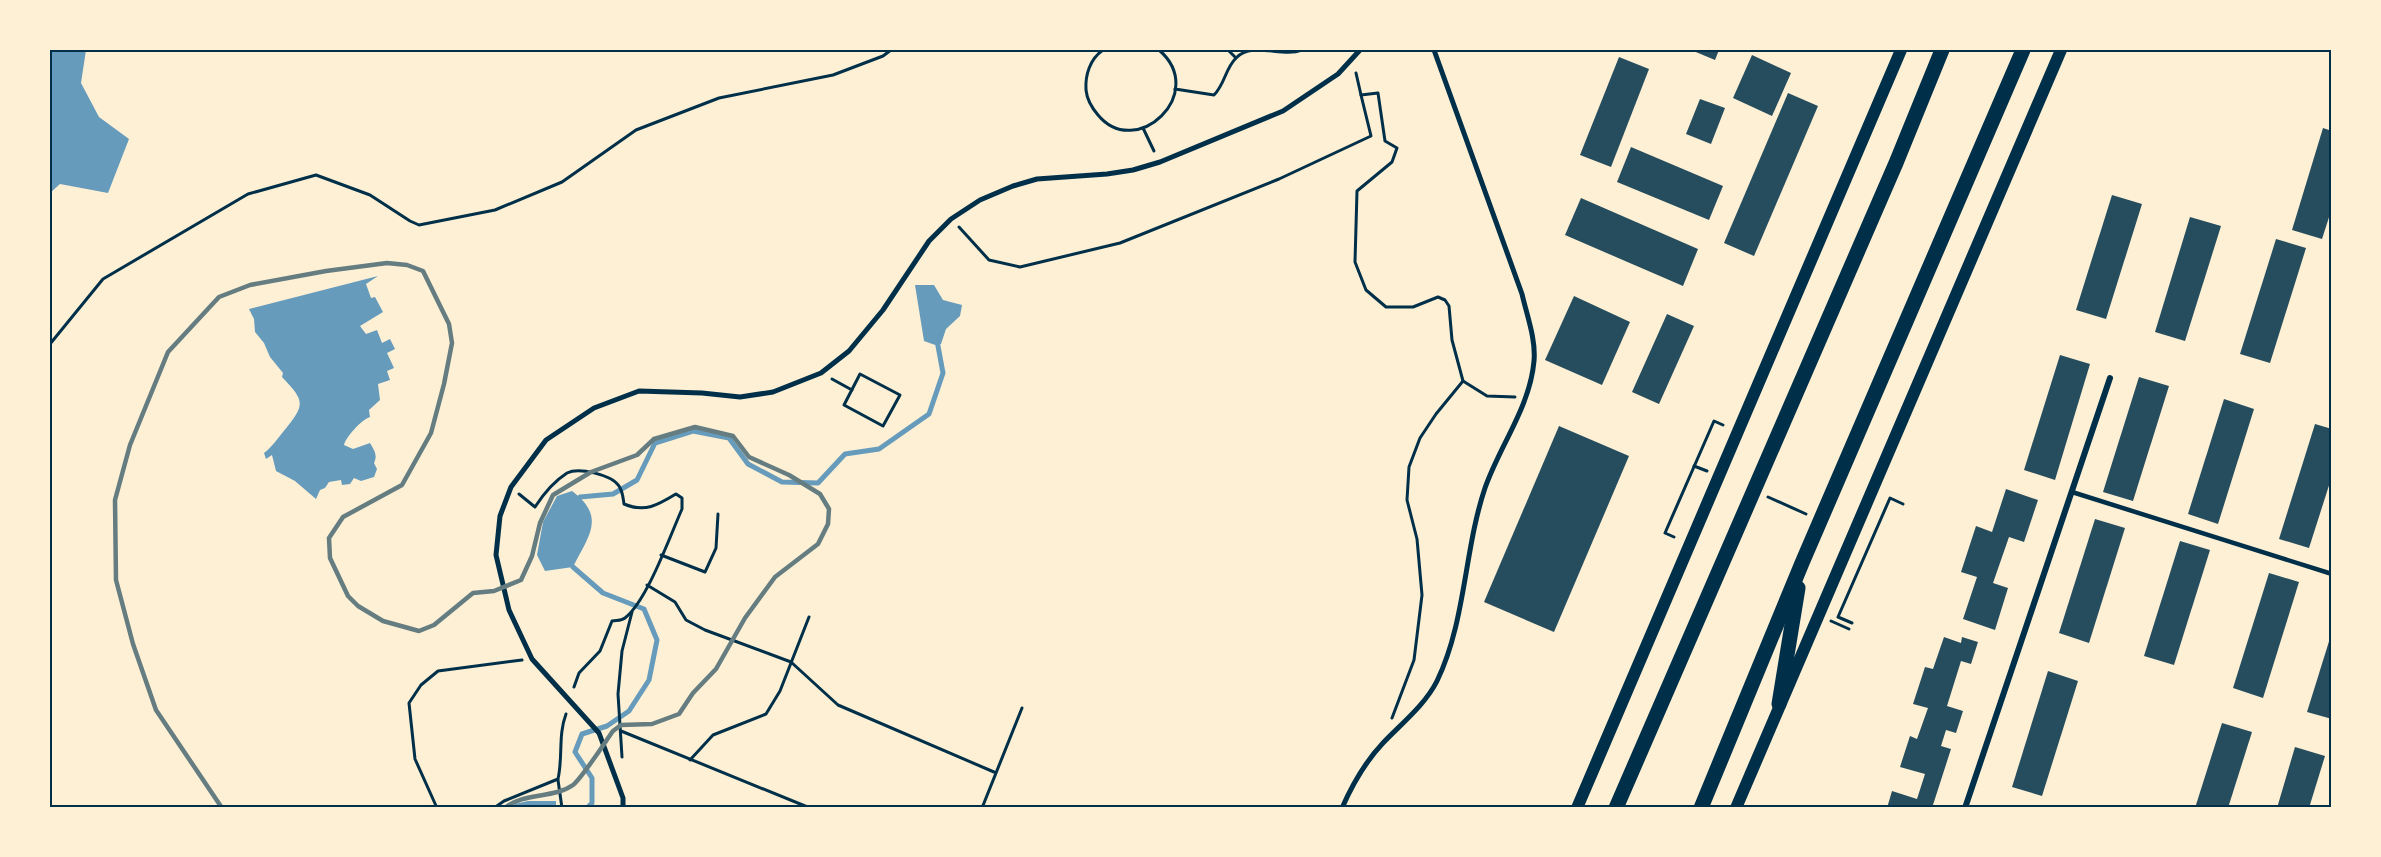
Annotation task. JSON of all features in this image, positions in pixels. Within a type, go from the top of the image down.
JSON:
[{"type":"main road","points":[[1577,807],[1901,50]]},
{"type":"main road","points":[[1616,807],[1891,174],[1942,50]]},
{"type":"main road","points":[[1701,807],[1802,563],[2023,50]]},
{"type":"main road","points":[[1736,807],[2061,50]]},
{"type":"main road","points":[[1779,704],[1802,563]]},
{"type":"street","points":[[623,807],[623,798],[599,734],[532,659],[509,610],[496,555],[500,516],[511,487],[546,440],[594,408],[639,392],[702,393],[740,397],[773,392],[821,373],[849,351],[883,310],[929,242],[951,219],[980,200],[1037,179],[1107,174],[1133,170],[1160,162],[1283,111],[1319,89],[1360,50]]},
{"type":"street","points":[[1342,807],[1363,766],[1436,684],[1450,648],[1470,546],[1485,488],[1526,398],[1534,361],[1531,330],[1522,294],[1434,50]]},
{"type":"street","points":[[1965,807],[2110,378]]},
{"type":"lane","points":[[2072,492],[2331,574]]},
{"type":"path","points":[[50,344],[103,279],[248,194],[316,175],[370,195],[419,225],[495,210],[562,182],[636,130],[719,98],[833,75],[883,56],[891,50]]},
{"type":"path","points":[[1103,50],[1090,64],[1086,78],[1086,93],[1091,107],[1101,119],[1113,127],[1128,130],[1143,128],[1156,122],[1167,111],[1174,98],[1173,69],[1166,56],[1159,50]]},
{"type":"path","points":[[1228,50],[1236,58]]},
{"type":"path","points":[[1175,89],[1214,95],[1222,87],[1236,58],[1242,54],[1254,50],[1286,54],[1302,50]]},
{"type":"path","points":[[951,219],[989,260],[1020,267],[1120,243],[1279,179],[1371,136],[1353,59]]},
{"type":"path","points":[[1362,95],[1378,93],[1385,141],[1397,148],[1392,162],[1357,191],[1355,262],[1366,290],[1386,307],[1413,307],[1438,297],[1445,300],[1449,306],[1452,340],[1463,381],[1487,396],[1526,398]]},
{"type":"path","points":[[1143,128],[1160,162]]},
{"type":"path","points":[[821,373],[852,390]]},
{"type":"path","points":[[860,374],[900,395],[883,426],[844,405],[852,390],[860,374]]},
{"type":"path","points":[[1381,744],[1414,660],[1422,595],[1417,539],[1407,500],[1409,467],[1420,438],[1463,381]]},
{"type":"path","points":[[1674,537],[1665,533],[1694,466],[1714,422],[1723,425]]},
{"type":"path","points":[[1694,466],[1715,475]]},
{"type":"path","points":[[511,487],[535,507],[547,488],[570,472],[591,472],[610,477],[618,485],[624,504],[635,509],[655,507],[676,494],[682,498],[682,509],[633,610],[622,651],[618,694],[620,722]]},
{"type":"path","points":[[1767,497],[1809,515]]},
{"type":"path","points":[[1851,622],[1838,616],[1890,498],[1904,504]]},
{"type":"path","points":[[661,555],[705,572],[716,548],[718,514]]},
{"type":"path","points":[[647,585],[675,602],[686,620],[705,630],[791,662],[838,705],[994,772]]},
{"type":"path","points":[[690,759],[713,735],[766,714],[780,691],[809,617]]},
{"type":"path","points":[[437,807],[415,759],[409,703],[421,685],[438,671],[532,659]]},
{"type":"path","points":[[983,807],[994,772],[1022,708]]},
{"type":"path","points":[[621,731],[810,807]]},
{"type":"path","points":[[558,779],[562,807]]},
{"type":"water","points":[[50,50],[86,50],[81,83],[99,117],[129,139],[108,193],[60,184],[50,193]]},
{"type":"water","points":[[378,276],[366,284],[371,298],[375,297],[383,312],[360,326],[366,334],[377,330],[382,343],[390,339],[395,349],[387,353],[394,368],[387,371],[390,380],[378,384],[380,400],[369,410],[370,417],[354,429],[344,445],[353,449],[370,443],[375,453],[374,463],[377,469],[374,477],[361,481],[354,478],[350,484],[342,485],[341,480],[329,482],[325,488],[320,490],[316,499],[295,481],[276,471],[272,455],[266,459],[264,453],[296,416],[300,404],[299,398],[282,377],[283,373],[255,332],[254,319],[249,309]]},
{"type":"water","points":[[915,285],[934,285],[943,300],[962,305],[960,316],[946,329],[941,344],[938,346],[924,341]]},
{"type":"water","points":[[572,491],[583,500],[589,510],[592,519],[589,537],[573,567],[545,571],[537,555],[543,522],[557,496]]},
{"type":"water","points":[[528,801],[556,801],[556,807],[512,807]]},
{"type":"building","points":[[1691,50],[1719,50],[1715,60]]},
{"type":"building","points":[[1752,55],[1791,73],[1772,116],[1733,98]]},
{"type":"building","points":[[1619,57],[1649,69],[1611,167],[1580,155]]},
{"type":"building","points":[[1788,93],[1818,106],[1754,256],[1724,243]]},
{"type":"building","points":[[1700,99],[1725,108],[1711,144],[1686,134]]},
{"type":"building","points":[[2323,128],[2332,131],[2332,208],[2322,239],[2292,230]]},
{"type":"building","points":[[1631,147],[1723,186],[1709,220],[1617,182]]},
{"type":"building","points":[[2112,195],[2142,204],[2106,319],[2076,310]]},
{"type":"building","points":[[1581,198],[1698,249],[1683,286],[1565,235]]},
{"type":"building","points":[[2190,217],[2221,226],[2185,341],[2155,332]]},
{"type":"building","points":[[2276,239],[2306,248],[2270,363],[2240,354]]},
{"type":"building","points":[[1574,296],[1630,322],[1602,385],[1545,360]]},
{"type":"building","points":[[1667,314],[1694,326],[1659,404],[1632,392]]},
{"type":"building","points":[[2060,355],[2090,364],[2055,480],[2024,470]]},
{"type":"building","points":[[2139,377],[2169,386],[2133,501],[2103,492]]},
{"type":"building","points":[[2224,399],[2254,409],[2218,524],[2188,514]]},
{"type":"building","points":[[2315,424],[2332,429],[2332,476],[2309,548],[2279,539]]},
{"type":"building","points":[[1559,426],[1629,456],[1554,632],[1484,602]]},
{"type":"building","points":[[2006,489],[2038,500],[2024,542],[2009,537],[1993,583],[2008,588],[1995,630],[1963,619],[1977,577],[1961,572],[1976,526],[1992,532]]},
{"type":"building","points":[[2095,519],[2125,528],[2089,643],[2059,633]]},
{"type":"building","points":[[2180,541],[2210,550],[2174,665],[2144,656]]},
{"type":"building","points":[[2269,573],[2299,582],[2263,698],[2233,688]]},
{"type":"building","points":[[2332,635],[2332,719],[2307,712]]},
{"type":"building","points":[[1944,637],[1961,643],[1962,637],[1978,642],[1971,664],[1961,661],[1947,706],[1963,711],[1956,733],[1946,730],[1941,746],[1951,749],[1932,808],[1887,808],[1892,791],[1917,799],[1925,774],[1900,767],[1910,736],[1917,739],[1928,708],[1913,704],[1925,667],[1933,669]]},
{"type":"building","points":[[2048,671],[2078,681],[2042,796],[2012,787]]},
{"type":"building","points":[[2222,723],[2252,732],[2228,808],[2195,808]]},
{"type":"building","points":[[2295,747],[2325,756],[2309,808],[2277,808]]},
{"type":"waterway","points":[[580,497],[613,494],[637,480],[655,443],[693,431],[729,438],[748,464],[782,482],[818,483],[845,454],[879,449],[929,414],[943,373],[938,346]]},
{"type":"waterway","points":[[573,567],[603,593],[644,609],[657,640],[649,680],[629,711],[607,726],[582,734],[575,752],[592,778],[592,803],[587,808]]},
{"type":"railway","points":[[222,808],[156,710],[133,644],[116,580],[115,500],[130,445],[168,352],[219,297],[250,285],[387,263],[407,265],[423,271],[449,324],[452,343],[431,433],[402,485],[343,517],[329,538],[330,558],[348,596],[358,606],[383,621],[419,631],[434,625],[473,593],[494,591],[521,580],[532,556],[540,523],[553,495],[591,472],[637,455],[654,439],[695,427],[733,436],[749,457],[789,475],[820,494],[829,509],[828,524],[818,544],[775,577],[745,618],[716,669],[693,693],[679,714],[652,724],[621,725],[613,731],[588,768],[573,785],[557,792],[521,800],[505,808]]}]
